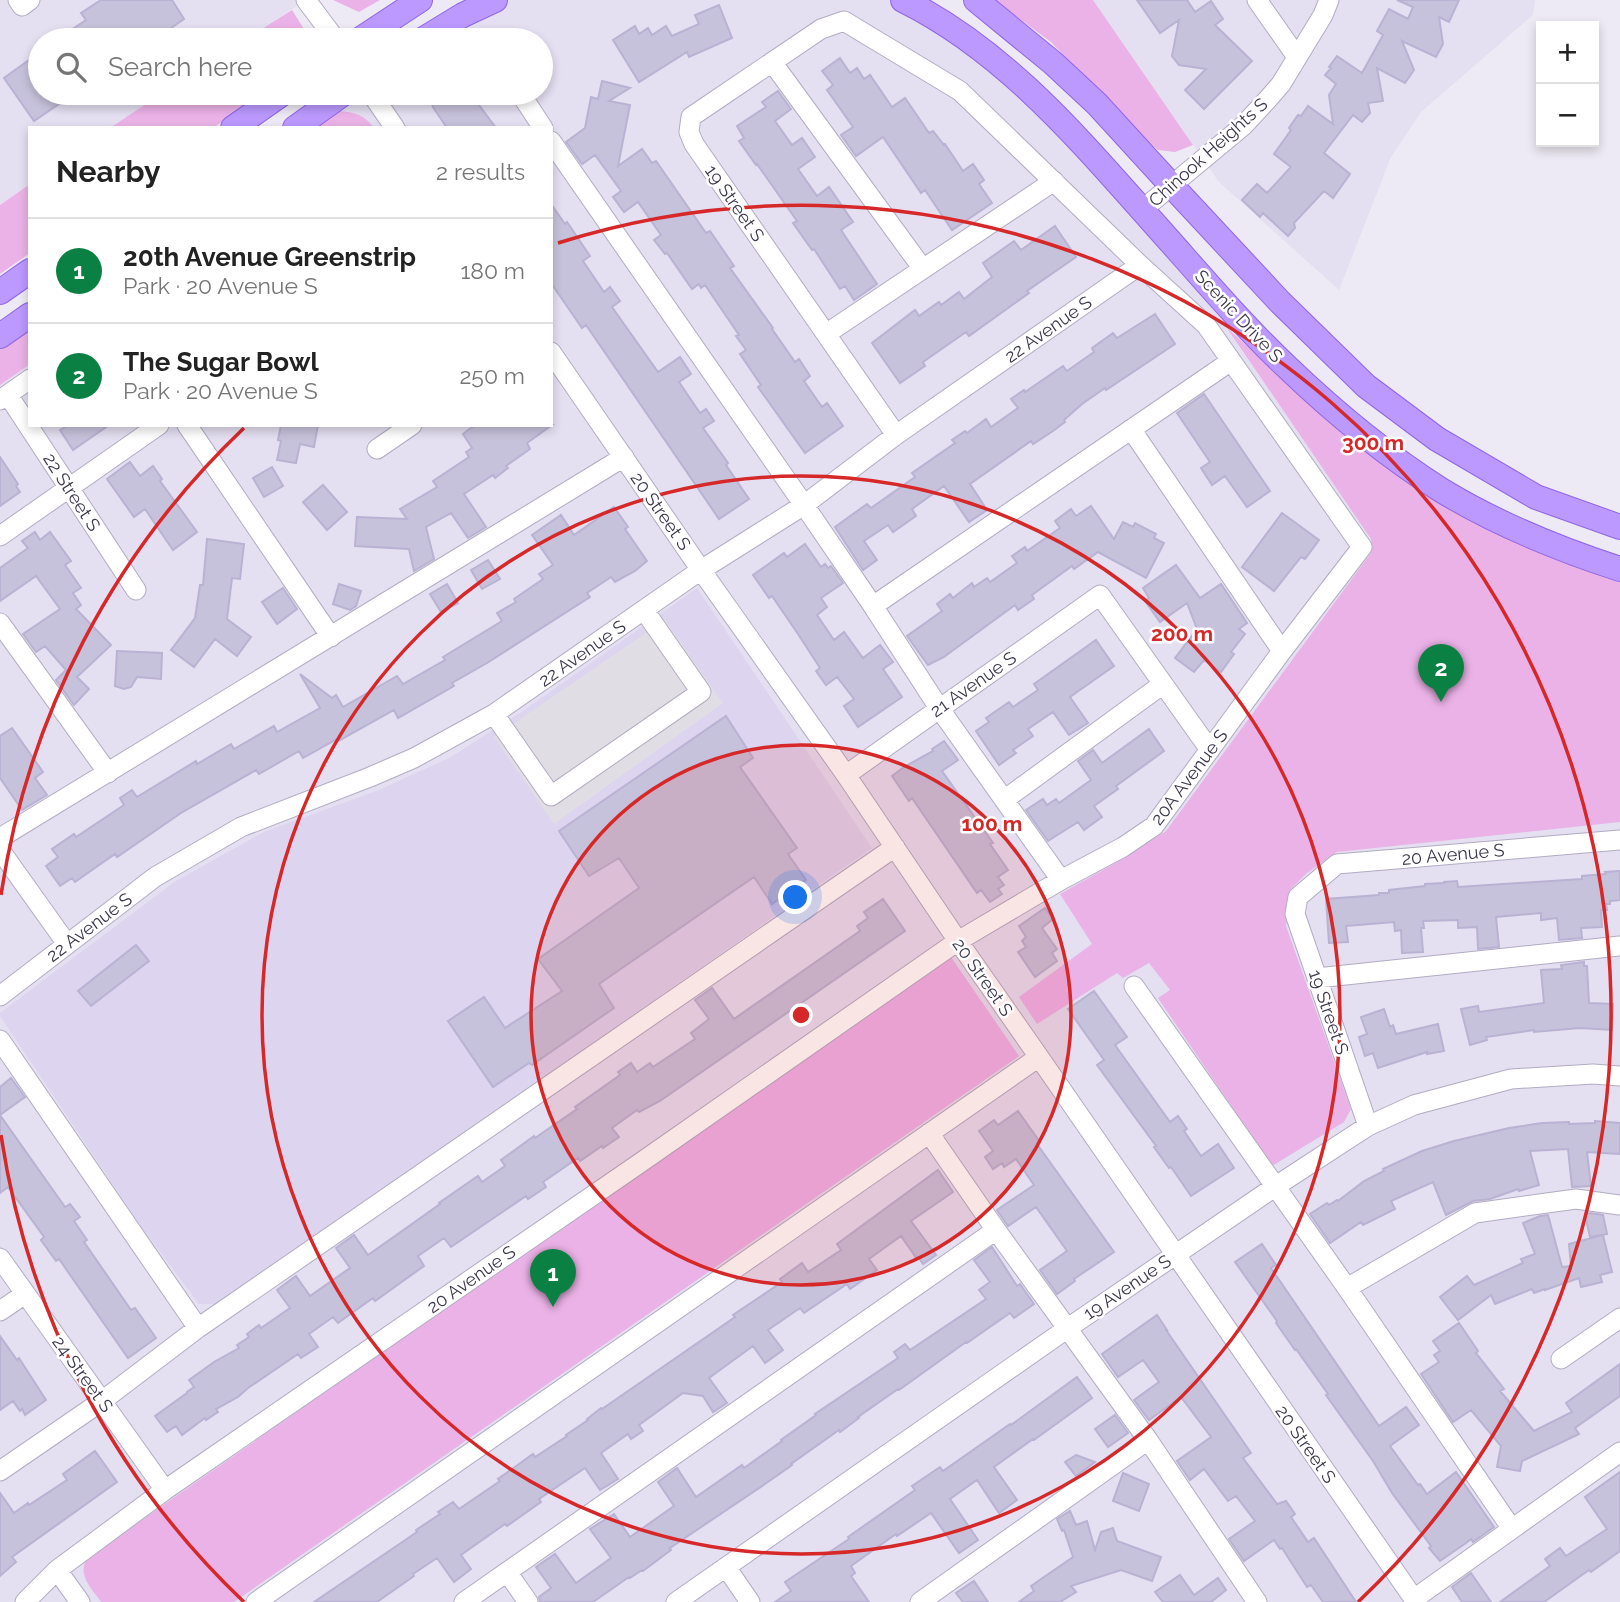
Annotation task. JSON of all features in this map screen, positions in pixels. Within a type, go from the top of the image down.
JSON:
[{"type":"main road","points":[[378,28],[421,0]]},
{"type":"main road","points":[[442,28],[495,0]]},
{"type":"main road","name":"Scenic Drive S","points":[[904,0],[946,24],[1034,93],[1286,367],[1399,461],[1460,500],[1533,537],[1620,569]]},
{"type":"main road","points":[[976,0],[1054,62],[1097,104],[1280,302],[1366,386],[1437,439],[1536,498],[1620,527]]},
{"type":"main road","points":[[236,126],[266,105]]},
{"type":"main road","points":[[298,126],[327,105]]},
{"type":"main road","points":[[0,292],[28,272]]},
{"type":"main road","points":[[0,336],[28,316]]},
{"type":"street","points":[[18,0],[22,6],[30,0]]},
{"type":"street","points":[[306,0],[327,28]]},
{"type":"street","points":[[1257,0],[1297,57]]},
{"type":"street","name":"Chinook Heights S","points":[[1142,210],[1258,111],[1281,84],[1323,15],[1329,0]]},
{"type":"street","name":"19 Street S","points":[[844,21],[821,29],[691,117],[689,132],[694,144],[896,435]]},
{"type":"street","name":"Scenic Drive S","points":[[844,21],[961,91],[1206,326],[1362,547]]},
{"type":"street","points":[[772,62],[923,269]]},
{"type":"street","points":[[380,105],[395,126]]},
{"type":"street","points":[[528,105],[542,126]]},
{"type":"street","points":[[553,150],[804,505],[939,708],[1061,880]]},
{"type":"street","points":[[826,334],[1054,181]]},
{"type":"street","name":"22 Avenue S","points":[[0,996],[155,877],[241,827],[403,762],[494,714],[701,570],[804,505],[896,435],[1140,265]]},
{"type":"street","name":"20 Street S","points":[[553,355],[1415,1601]]},
{"type":"street","points":[[873,606],[1231,361]]},
{"type":"street","points":[[4,398],[28,380]]},
{"type":"street","name":"22 Street S","points":[[4,398],[69,488],[136,590]]},
{"type":"street","points":[[0,536],[156,427]]},
{"type":"street","points":[[188,427],[331,637]]},
{"type":"street","points":[[377,449],[409,427]]},
{"type":"street","points":[[1130,429],[1282,651]]},
{"type":"street","points":[[0,838],[624,457]]},
{"type":"street","name":"20A Avenue S","points":[[958,941],[1123,847],[1153,826],[1362,547]]},
{"type":"street","name":"21 Avenue S","points":[[846,775],[1100,595],[1163,684]]},
{"type":"street","points":[[494,714],[551,796],[562,789],[701,692],[644,610]]},
{"type":"street","points":[[0,623],[108,773]]},
{"type":"street","points":[[1004,800],[1163,684],[1210,750]]},
{"type":"street","name":"20 Avenue S","points":[[1298,897],[1337,864],[1620,840]]},
{"type":"street","points":[[0,1471],[102,1401],[198,1328],[895,847]]},
{"type":"street","points":[[0,850],[66,944]]},
{"type":"street","name":"19 Street S","points":[[1298,897],[1295,914],[1368,1126]]},
{"type":"street","name":"20 Avenue S","points":[[25,1602],[57,1570],[166,1490],[958,941]]},
{"type":"street","points":[[1317,978],[1620,946]]},
{"type":"street","points":[[1134,986],[1276,1186],[1512,1529]]},
{"type":"street","points":[[0,1040],[198,1328]]},
{"type":"street","points":[[256,1602],[1040,1057]]},
{"type":"street","name":"19 Avenue S","points":[[676,1602],[1068,1328],[1368,1126],[1413,1105],[1511,1079],[1593,1074],[1620,1076]]},
{"type":"street","points":[[929,1133],[1148,1440],[1257,1602]]},
{"type":"street","points":[[1347,1288],[1475,1213],[1576,1199],[1620,1205]]},
{"type":"street","points":[[464,1602],[996,1230]]},
{"type":"street","name":"24 Street S","points":[[0,1258],[166,1490]]},
{"type":"street","points":[[0,1311],[25,1294]]},
{"type":"street","points":[[1561,1359],[1620,1318]]},
{"type":"street","points":[[920,1602],[1148,1440]]},
{"type":"street","points":[[1415,1601],[1620,1452]]},
{"type":"street","points":[[726,1567],[750,1602]]},
{"type":"street","points":[[57,1570],[80,1602]]},
{"type":"street","points":[[507,1572],[528,1602]]},
{"type":"shaded area","points":[[0,0],[306,0],[263,28],[28,28],[28,105],[144,105],[113,126],[28,126],[28,185],[0,205]]},
{"type":"shaded area","points":[[333,0],[380,0],[359,12]]},
{"type":"shaded area","points":[[495,0],[903,0],[994,60],[1232,310],[1399,461],[1620,569],[1620,1602],[0,1602],[0,334],[28,314],[28,427],[553,427],[553,126],[297,126],[327,105],[553,105],[553,28],[445,28]]},
{"type":"shaded area","points":[[994,0],[1093,0],[1193,145],[1175,152],[1158,150],[1136,131],[1051,42]]},
{"type":"shaded area","points":[[1093,0],[1535,0],[1533,15],[1421,112],[1391,157],[1339,290],[1219,182]]},
{"type":"shaded area","points":[[292,10],[303,28],[263,28]]},
{"type":"shaded area","points":[[144,105],[247,105],[216,126],[113,126]]},
{"type":"shaded area","points":[[339,111],[359,115],[372,126],[318,126]]},
{"type":"shaded area","points":[[28,185],[28,254],[0,274],[0,205]]},
{"type":"shaded area","points":[[28,327],[28,365],[0,385],[0,347]]},
{"type":"shaded area","points":[[1227,328],[1343,433],[1620,581],[1620,822],[1337,852],[1307,873],[1289,891],[1286,926],[1351,1109],[1344,1122],[1272,1166],[1158,998],[1170,990],[1149,963],[1123,978],[1117,973],[1037,1024],[1019,997],[1092,944],[1060,894],[1166,831],[1371,553],[1371,539]]},
{"type":"shaded area","points":[[697,588],[872,848],[219,1304],[199,1304],[140,1225],[0,1013],[176,881],[264,832],[379,790],[451,757],[523,711]]},
{"type":"shaded area","points":[[665,620],[723,703],[554,824],[494,737]]},
{"type":"shaded area","points":[[951,957],[1019,1056],[234,1602],[101,1602],[84,1576],[87,1558]]},
{"type":"building","points":[[101,0],[172,0],[184,19],[171,28],[74,28],[86,20],[81,13]]},
{"type":"building","points":[[1137,0],[1187,0],[1195,12],[1211,1],[1223,19],[1215,25],[1252,61],[1204,109],[1185,90],[1206,69],[1179,65],[1172,56],[1179,20],[1160,33]]},
{"type":"building","points":[[1397,0],[1459,0],[1449,22],[1439,17],[1443,44],[1436,57],[1402,41],[1414,70],[1405,83],[1377,68],[1383,101],[1368,103],[1370,113],[1362,122],[1353,115],[1324,153],[1350,174],[1333,198],[1324,191],[1294,223],[1295,228],[1288,236],[1263,213],[1260,217],[1242,200],[1257,184],[1267,193],[1291,167],[1274,154],[1298,115],[1301,116],[1308,106],[1333,124],[1329,95],[1336,84],[1325,75],[1331,68],[1329,67],[1337,56],[1362,73],[1383,35],[1377,31],[1389,9],[1408,19],[1413,7]]},
{"type":"building","points":[[719,5],[732,38],[689,57],[687,52],[639,82],[613,40],[635,26],[639,34],[648,28],[652,35],[666,26],[672,36],[699,24],[695,15]]},
{"type":"building","points":[[840,58],[850,73],[857,68],[864,79],[870,75],[892,107],[905,98],[929,133],[933,131],[945,144],[963,171],[973,164],[984,180],[979,184],[992,203],[952,230],[925,190],[921,193],[883,137],[856,156],[841,135],[853,127],[827,90],[833,85],[822,71]]},
{"type":"building","points":[[28,61],[28,105],[57,105],[34,121],[4,78]]},
{"type":"building","points":[[602,81],[630,88],[609,101],[630,105],[618,166],[642,149],[652,163],[656,161],[706,233],[710,231],[734,266],[730,268],[795,362],[799,359],[810,376],[804,381],[822,407],[827,403],[843,426],[805,453],[758,387],[761,385],[740,354],[746,350],[736,336],[739,335],[705,285],[701,288],[699,284],[692,289],[667,253],[665,254],[654,240],[661,235],[638,202],[624,212],[613,197],[621,191],[595,155],[582,164],[566,142],[585,128],[591,97],[598,99]]},
{"type":"building","points":[[778,91],[791,109],[775,121],[792,145],[802,138],[815,157],[798,169],[817,196],[829,187],[853,222],[841,230],[877,284],[854,300],[845,286],[840,289],[793,223],[797,221],[739,141],[744,138],[737,126],[766,107],[762,102]]},
{"type":"building","points":[[432,105],[479,105],[495,126],[446,126]]},
{"type":"building","points":[[553,207],[590,256],[583,261],[604,292],[610,287],[620,301],[612,307],[658,372],[680,357],[691,374],[679,382],[700,413],[706,409],[714,421],[703,428],[749,499],[719,519],[586,325],[582,328],[553,286]]},
{"type":"building","points":[[1055,226],[1076,257],[969,336],[966,332],[923,362],[925,366],[900,383],[872,343],[915,310],[919,316],[959,292],[964,299],[992,277],[983,263],[1014,241],[1021,250]]},
{"type":"building","points":[[1155,314],[1175,344],[1106,390],[1105,388],[1082,404],[1053,431],[1033,444],[1031,441],[970,484],[987,510],[969,522],[944,486],[912,509],[916,516],[893,532],[888,525],[864,541],[877,560],[863,570],[835,527],[867,504],[871,508],[915,477],[912,473],[955,443],[952,440],[965,431],[967,433],[986,419],[991,427],[1018,408],[1011,399],[1024,390],[1025,392],[1063,366],[1067,371],[1094,352],[1092,348],[1113,333],[1117,338]]},
{"type":"building","points":[[1204,394],[1270,491],[1247,507],[1225,476],[1212,485],[1201,468],[1210,462],[1177,413]]},
{"type":"building","points":[[65,427],[106,427],[73,450],[60,430]]},
{"type":"building","points":[[281,427],[318,427],[314,447],[300,444],[296,463],[277,460],[281,441],[278,440]]},
{"type":"building","points":[[472,427],[549,427],[527,443],[530,449],[506,466],[508,468],[464,494],[486,527],[468,538],[451,513],[426,527],[434,559],[414,571],[409,549],[355,546],[357,517],[407,519],[400,509],[437,487],[433,481],[469,457],[466,452],[472,448],[463,434]]},
{"type":"building","points":[[0,457],[18,484],[16,486],[20,492],[0,506]]},
{"type":"building","points":[[130,462],[140,476],[153,466],[162,479],[160,481],[197,532],[173,550],[145,509],[134,517],[107,479]]},
{"type":"building","points":[[272,467],[283,486],[264,497],[253,478]]},
{"type":"building","points":[[323,485],[347,512],[327,530],[303,502]]},
{"type":"building","points":[[1091,506],[1114,539],[1123,522],[1133,527],[1135,523],[1156,534],[1154,538],[1164,543],[1146,578],[1098,552],[1074,569],[1072,566],[1032,595],[1034,599],[1018,610],[1015,605],[944,657],[928,665],[907,636],[942,611],[937,604],[950,594],[953,598],[972,583],[974,587],[987,578],[990,582],[1017,563],[1012,556],[1025,547],[1027,551],[1060,528],[1055,521],[1071,509],[1076,516]]},
{"type":"building","points":[[614,507],[647,561],[615,582],[611,577],[587,593],[590,597],[452,683],[454,686],[398,718],[394,710],[303,758],[299,751],[259,774],[256,770],[181,813],[75,882],[72,878],[60,886],[46,866],[58,857],[52,849],[74,834],[76,837],[124,805],[120,798],[132,790],[137,797],[196,761],[197,764],[231,744],[234,749],[274,726],[277,732],[320,708],[300,674],[332,698],[336,695],[343,707],[397,676],[403,684],[445,660],[443,657],[502,621],[497,613],[516,602],[514,599],[543,579],[539,574],[553,565],[532,535],[561,515],[574,535]]},
{"type":"building","points":[[1282,513],[1319,540],[1305,559],[1301,557],[1274,591],[1242,567]]},
{"type":"building","points":[[35,532],[40,540],[50,532],[71,561],[65,565],[81,588],[73,593],[81,605],[76,609],[111,645],[77,677],[89,689],[74,705],[56,680],[66,670],[45,646],[36,652],[23,634],[60,609],[36,576],[0,601],[0,568],[28,548],[22,541]]},
{"type":"building","points":[[207,539],[244,544],[240,579],[232,578],[227,619],[251,637],[237,656],[215,639],[194,667],[171,650],[195,618],[200,585],[203,585]]},
{"type":"building","points":[[805,544],[821,567],[825,564],[828,568],[831,566],[843,583],[821,598],[827,607],[817,615],[834,640],[844,632],[863,658],[880,645],[893,662],[883,669],[902,697],[858,727],[844,706],[854,699],[837,677],[826,685],[816,671],[820,668],[798,634],[772,596],[769,598],[753,575],[784,553],[787,557]]},
{"type":"building","points":[[488,560],[500,579],[482,589],[471,570]]},
{"type":"building","points":[[1176,565],[1200,598],[1221,584],[1247,623],[1239,629],[1245,634],[1231,652],[1234,654],[1221,672],[1204,660],[1194,672],[1175,658],[1197,629],[1187,603],[1160,622],[1145,601],[1149,598],[1143,588]]},
{"type":"building","points":[[339,584],[361,591],[356,606],[350,610],[333,604]]},
{"type":"building","points":[[447,584],[458,603],[441,612],[430,594]]},
{"type":"building","points":[[283,588],[297,609],[277,624],[262,602]]},
{"type":"building","points":[[1096,640],[1114,666],[1070,697],[1088,723],[1069,735],[1053,712],[1028,729],[1033,736],[1013,750],[1016,753],[999,765],[976,731],[989,722],[986,718],[1009,702],[1013,707],[1038,690],[1034,684]]},
{"type":"building","points":[[117,651],[162,653],[161,679],[137,677],[131,687],[124,689],[115,686]]},
{"type":"building","points":[[726,716],[753,758],[740,767],[797,848],[788,854],[806,880],[772,904],[754,877],[599,984],[614,1008],[532,1065],[529,1063],[493,1087],[448,1021],[484,997],[505,1028],[562,991],[538,959],[639,888],[619,858],[589,876],[559,831]]},
{"type":"building","points":[[12,728],[43,772],[35,778],[47,795],[22,810],[0,778],[0,736]]},
{"type":"building","points":[[1149,729],[1164,751],[1116,786],[1118,789],[1094,806],[1102,817],[1084,830],[1078,822],[1048,841],[1026,810],[1043,799],[1047,805],[1056,799],[1059,803],[1091,780],[1078,761],[1093,750],[1102,763]]},
{"type":"building","points":[[944,741],[958,760],[942,771],[993,843],[990,844],[1008,870],[998,877],[1004,885],[998,889],[1002,894],[990,902],[981,890],[977,893],[912,798],[909,801],[892,776],[933,751],[932,749]]},
{"type":"building","points":[[1620,871],[1620,900],[1610,901],[1610,904],[1606,904],[1607,910],[1601,910],[1602,927],[1581,928],[1582,938],[1559,940],[1557,918],[1541,920],[1541,913],[1496,917],[1499,947],[1478,949],[1477,927],[1458,928],[1458,920],[1423,921],[1423,952],[1402,953],[1401,930],[1395,931],[1394,922],[1346,926],[1348,942],[1329,943],[1326,899],[1379,895],[1389,893],[1389,890],[1444,882],[1457,881],[1458,887],[1582,879],[1582,876]]},
{"type":"building","points":[[883,899],[905,931],[660,1101],[639,1112],[637,1110],[612,1128],[619,1137],[580,1161],[578,1158],[543,1182],[546,1187],[528,1199],[526,1196],[451,1247],[444,1238],[418,1256],[424,1266],[375,1301],[373,1298],[338,1323],[333,1317],[309,1334],[318,1347],[301,1358],[298,1354],[182,1435],[176,1426],[167,1432],[155,1416],[194,1387],[189,1380],[239,1348],[237,1345],[249,1337],[247,1334],[259,1325],[261,1328],[290,1308],[277,1290],[296,1276],[310,1296],[350,1268],[336,1248],[354,1235],[368,1255],[478,1176],[482,1182],[505,1166],[501,1160],[577,1109],[575,1107],[620,1075],[618,1072],[631,1063],[637,1072],[650,1063],[653,1067],[695,1039],[691,1033],[709,1019],[695,1000],[712,988],[734,1019],[860,931],[857,926],[868,918],[864,912]]},
{"type":"building","points":[[1045,908],[1053,919],[1042,928],[1057,949],[1052,953],[1057,961],[1035,977],[1018,952],[1026,947],[1022,941],[1026,937],[1019,926]]},
{"type":"building","points":[[136,945],[149,961],[91,1006],[78,991]]},
{"type":"building","points":[[1584,962],[1584,966],[1587,966],[1589,1003],[1613,1004],[1612,1030],[1534,1030],[1486,1037],[1487,1040],[1470,1045],[1461,1009],[1478,1006],[1479,1012],[1544,1003],[1541,970],[1562,969],[1561,965]]},
{"type":"building","points":[[1094,991],[1127,1037],[1115,1045],[1170,1122],[1178,1116],[1187,1129],[1184,1131],[1201,1156],[1218,1144],[1234,1168],[1191,1196],[1097,1065],[1104,1060],[1068,1009]]},
{"type":"building","points":[[1384,1009],[1390,1027],[1393,1025],[1396,1034],[1438,1024],[1444,1051],[1427,1052],[1378,1068],[1373,1053],[1365,1056],[1359,1037],[1367,1034],[1361,1017]]},
{"type":"building","points":[[11,1078],[25,1097],[0,1115],[0,1087]]},
{"type":"building","points":[[1018,1111],[1040,1142],[1037,1144],[1114,1252],[1057,1294],[1040,1270],[1067,1251],[1036,1207],[1008,1226],[997,1210],[1034,1185],[1016,1159],[1004,1167],[1002,1163],[993,1169],[985,1157],[993,1151],[979,1131],[994,1120],[998,1125]]},
{"type":"building","points":[[0,1115],[65,1207],[70,1204],[80,1217],[74,1221],[87,1240],[84,1242],[131,1310],[135,1308],[156,1338],[128,1358],[59,1259],[56,1261],[41,1240],[44,1237],[8,1187],[0,1193]]},
{"type":"building","points":[[1542,1123],[1620,1123],[1620,1154],[1587,1152],[1591,1186],[1572,1187],[1568,1149],[1530,1151],[1539,1185],[1473,1201],[1446,1215],[1433,1182],[1391,1201],[1395,1209],[1363,1225],[1361,1222],[1330,1243],[1310,1214],[1327,1203],[1329,1205],[1338,1201],[1364,1181],[1384,1171],[1383,1169],[1422,1151],[1509,1128]]},
{"type":"building","points":[[938,1170],[953,1192],[911,1221],[936,1255],[923,1264],[901,1236],[869,1259],[877,1270],[850,1289],[847,1284],[804,1313],[800,1308],[768,1330],[783,1350],[765,1363],[753,1346],[709,1378],[727,1403],[713,1412],[703,1396],[683,1393],[639,1425],[643,1431],[631,1439],[628,1434],[601,1453],[618,1479],[600,1490],[585,1468],[539,1499],[541,1502],[507,1526],[505,1524],[461,1555],[471,1569],[454,1582],[437,1558],[377,1602],[314,1602],[417,1532],[416,1530],[453,1502],[459,1509],[533,1454],[535,1457],[567,1436],[601,1408],[735,1317],[733,1315],[782,1282],[780,1279],[802,1263],[808,1272],[841,1250],[837,1244]]},
{"type":"building","points":[[1585,1214],[1603,1215],[1607,1234],[1590,1237]]},
{"type":"building","points":[[1548,1215],[1562,1267],[1571,1266],[1569,1244],[1603,1235],[1612,1272],[1600,1275],[1602,1282],[1581,1287],[1579,1278],[1534,1293],[1532,1289],[1495,1304],[1491,1295],[1458,1320],[1440,1297],[1467,1276],[1474,1285],[1523,1263],[1521,1259],[1535,1254],[1523,1223]]},
{"type":"building","points":[[1262,1244],[1276,1265],[1271,1268],[1379,1426],[1406,1407],[1419,1425],[1390,1446],[1418,1485],[1420,1484],[1427,1494],[1456,1472],[1494,1527],[1440,1561],[1429,1548],[1431,1546],[1392,1493],[1373,1461],[1326,1395],[1328,1394],[1235,1262]]},
{"type":"building","points":[[992,1247],[1017,1286],[1020,1284],[1034,1304],[1014,1318],[1010,1313],[966,1342],[670,1548],[671,1550],[643,1571],[629,1577],[593,1602],[540,1602],[539,1597],[551,1588],[536,1567],[555,1554],[576,1583],[611,1558],[590,1529],[614,1514],[630,1537],[674,1506],[658,1482],[677,1468],[696,1497],[742,1465],[744,1468],[815,1414],[898,1358],[894,1352],[905,1344],[910,1350],[986,1299],[979,1290],[990,1282],[974,1260]]},
{"type":"building","points":[[1157,1315],[1251,1453],[1243,1458],[1277,1504],[1286,1501],[1295,1514],[1291,1517],[1308,1542],[1314,1538],[1356,1602],[1323,1602],[1311,1585],[1307,1587],[1274,1540],[1244,1561],[1229,1539],[1255,1521],[1236,1496],[1228,1501],[1204,1469],[1190,1480],[1177,1461],[1211,1437],[1181,1397],[1149,1420],[1134,1400],[1159,1382],[1143,1360],[1118,1377],[1102,1354]]},
{"type":"building","points":[[1459,1323],[1478,1351],[1476,1353],[1504,1389],[1500,1391],[1534,1431],[1572,1412],[1566,1403],[1620,1364],[1620,1396],[1575,1428],[1579,1434],[1522,1461],[1520,1471],[1497,1467],[1501,1446],[1471,1410],[1453,1422],[1421,1374],[1439,1362],[1434,1355],[1440,1351],[1433,1341]]},
{"type":"building","points":[[0,1336],[17,1360],[19,1358],[46,1400],[25,1415],[13,1401],[0,1410]]},
{"type":"building","points":[[1077,1377],[1092,1398],[994,1467],[1017,1500],[999,1513],[977,1480],[950,1499],[978,1540],[959,1553],[931,1513],[851,1566],[855,1573],[851,1576],[869,1602],[775,1602],[791,1591],[785,1582],[915,1490],[912,1486],[940,1467],[943,1471]]},
{"type":"building","points":[[1115,1415],[1128,1433],[1108,1447],[1095,1429]]},
{"type":"building","points":[[95,1451],[117,1482],[12,1557],[16,1562],[0,1576],[0,1493],[14,1513],[67,1480],[63,1474]]},
{"type":"building","points":[[1076,1455],[1095,1462],[1076,1476],[1065,1462]]},
{"type":"building","points":[[1620,1472],[1620,1551],[1544,1602],[1500,1602],[1550,1566],[1545,1559],[1560,1548],[1566,1556],[1607,1529],[1585,1497]]},
{"type":"building","points":[[1123,1473],[1149,1484],[1139,1511],[1113,1501]]},
{"type":"building","points":[[1070,1511],[1076,1525],[1087,1521],[1095,1550],[1101,1532],[1113,1528],[1117,1541],[1161,1557],[1152,1581],[1121,1570],[1071,1586],[1076,1592],[1060,1602],[1019,1602],[1034,1591],[1031,1586],[1073,1557],[1064,1530],[1062,1531],[1057,1519]]},
{"type":"building","points":[[1471,1573],[1491,1602],[1462,1602],[1452,1587]]},
{"type":"building","points":[[1180,1575],[1194,1595],[1218,1578],[1226,1590],[1211,1602],[1163,1602],[1155,1592]]},
{"type":"building","points":[[974,1581],[988,1602],[963,1602],[956,1593]]},
{"type":"place","name":"The Sugar Bowl","points":[[1441,702]]},
{"type":"place","name":"20th Avenue Greenstrip","points":[[553,1307]]}]
